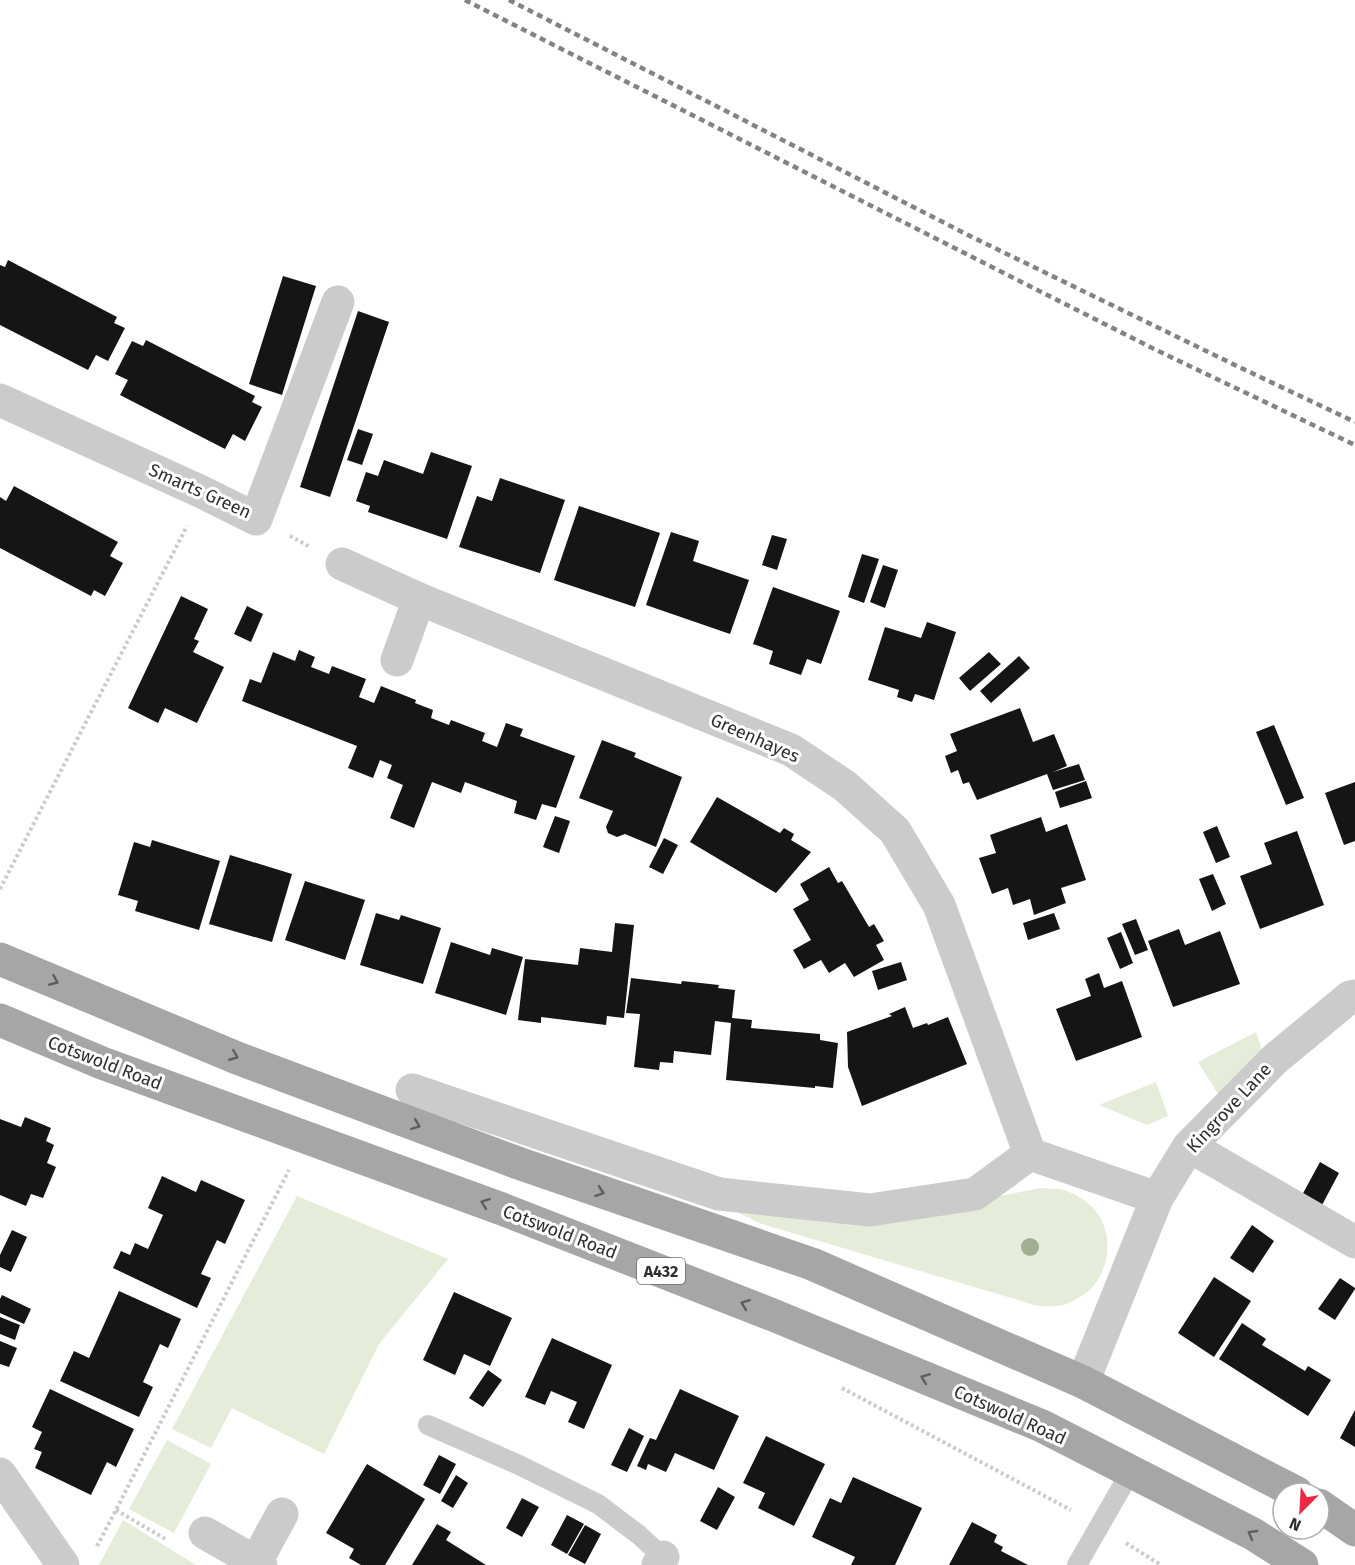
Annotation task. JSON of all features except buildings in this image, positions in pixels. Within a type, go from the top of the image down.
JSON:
[{"type":"main road","points":[[0,959],[237,1058],[518,1164],[812,1264],[1083,1382],[1274,1481]]},
{"type":"main road","name":"Cotswold Road","points":[[0,1020],[102,1064],[502,1209],[772,1315],[1042,1426],[1253,1534],[1302,1565]]},
{"type":"main road","points":[[1331,1513],[1355,1530]]},
{"type":"street","name":"Smarts Green","points":[[0,400],[256,519],[338,302]]},
{"type":"street","name":"Greenhayes","points":[[342,564],[419,599],[791,750],[845,786],[895,831],[939,904],[1030,1154]]},
{"type":"street","points":[[397,660],[419,599]]},
{"type":"street","name":"Kingrove Lane","points":[[1083,1382],[1157,1198],[1190,1146],[1275,1059],[1350,997],[1355,996]]},
{"type":"street","points":[[412,1090],[719,1194],[870,1210],[975,1194],[1030,1154],[1157,1198]]},
{"type":"street","points":[[1190,1146],[1355,1242]]},
{"type":"street","points":[[0,1474],[63,1565]]},
{"type":"street","points":[[205,1533],[258,1563],[282,1514]]},
{"type":"lane","points":[[428,1425],[519,1465],[598,1504],[639,1534],[660,1561]]},
{"type":"lane","points":[[1077,1565],[1131,1471]]},
{"type":"path","points":[[0,889],[204,493]]},
{"type":"path","points":[[256,519],[342,564]]},
{"type":"path","points":[[96,1547],[306,1138]]},
{"type":"path","points":[[836,1385],[1087,1518],[1161,1565]]},
{"type":"path","points":[[116,1510],[192,1554],[205,1533]]},
{"type":"green space","points":[[1256,1032],[1262,1051],[1218,1094],[1198,1062]]},
{"type":"green space","points":[[1156,1082],[1168,1116],[1147,1125],[1099,1105]]},
{"type":"green space","points":[[1041,1188],[1064,1190],[1088,1204],[1101,1220],[1107,1242],[1105,1265],[1094,1285],[1076,1299],[1057,1306],[1038,1306],[759,1223],[723,1205],[894,1216]]},
{"type":"green space","points":[[297,1196],[448,1259],[379,1344],[324,1454],[232,1408],[211,1448],[172,1429]]},
{"type":"green space","points":[[167,1440],[211,1464],[174,1533],[129,1509]]},
{"type":"green space","points":[[123,1520],[196,1565],[99,1565]]},
{"type":"railway","points":[[465,0],[1154,349],[1355,445]]},
{"type":"railway","points":[[509,0],[970,236],[1355,422]]}]
